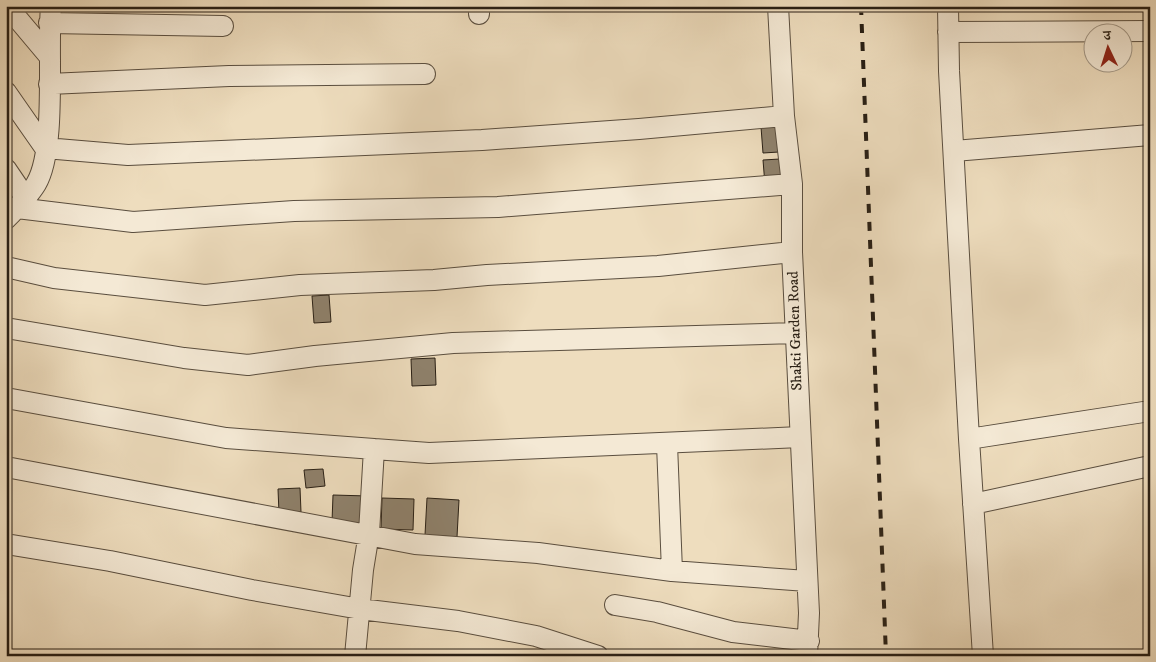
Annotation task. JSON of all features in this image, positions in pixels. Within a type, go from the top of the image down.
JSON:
[{"type":"street","points":[[7,6],[49,56]]},
{"type":"street","name":"Shakti Garden Road","points":[[778,6],[784,116],[792,184],[792,252],[807,582],[808,648]]},
{"type":"street","points":[[948,6],[969,439],[984,656]]},
{"type":"street","points":[[16,208],[36,183],[45,148],[49,84],[50,15],[223,26]]},
{"type":"street","points":[[948,32],[1150,31]]},
{"type":"street","points":[[49,84],[228,76],[425,74]]},
{"type":"street","points":[[6,92],[45,148]]},
{"type":"street","points":[[45,148],[128,155],[482,140],[784,116]]},
{"type":"street","points":[[954,151],[1150,135]]},
{"type":"street","points":[[6,169],[16,208]]},
{"type":"street","points":[[16,208],[133,222],[294,211],[490,207],[792,184]]},
{"type":"street","points":[[6,267],[54,278],[206,295],[300,285],[434,280],[496,274],[658,266],[792,252]]},
{"type":"street","points":[[6,328],[164,355],[248,365],[315,356],[453,344],[796,333]]},
{"type":"street","points":[[6,398],[226,438],[429,453],[800,437]]},
{"type":"street","points":[[969,439],[1150,410]]},
{"type":"street","points":[[667,444],[672,571]]},
{"type":"street","points":[[355,656],[369,533],[374,449]]},
{"type":"street","points":[[973,504],[1150,466]]},
{"type":"street","points":[[6,467],[369,533],[415,544],[538,553],[672,571],[807,582]]},
{"type":"street","points":[[6,544],[110,561],[252,590],[360,609],[431,617],[536,636],[598,656]]},
{"type":"street","points":[[615,605],[658,612],[733,632],[808,648]]},
{"type":"building","points":[[783,126],[786,184],[765,185],[763,160],[780,159],[779,152],[763,153],[761,127]]},
{"type":"building","points":[[329,295],[331,322],[314,323],[312,296]]},
{"type":"building","points":[[435,358],[436,385],[412,386],[411,359]]},
{"type":"building","points":[[323,469],[325,486],[306,488],[304,470]]},
{"type":"building","points":[[300,488],[301,512],[279,513],[278,489]]},
{"type":"building","points":[[333,495],[368,496],[367,523],[332,522]]},
{"type":"building","points":[[382,498],[414,499],[413,530],[381,529]]},
{"type":"building","points":[[427,498],[459,500],[457,537],[425,535]]},
{"type":"railway","points":[[861,6],[886,656]]}]
